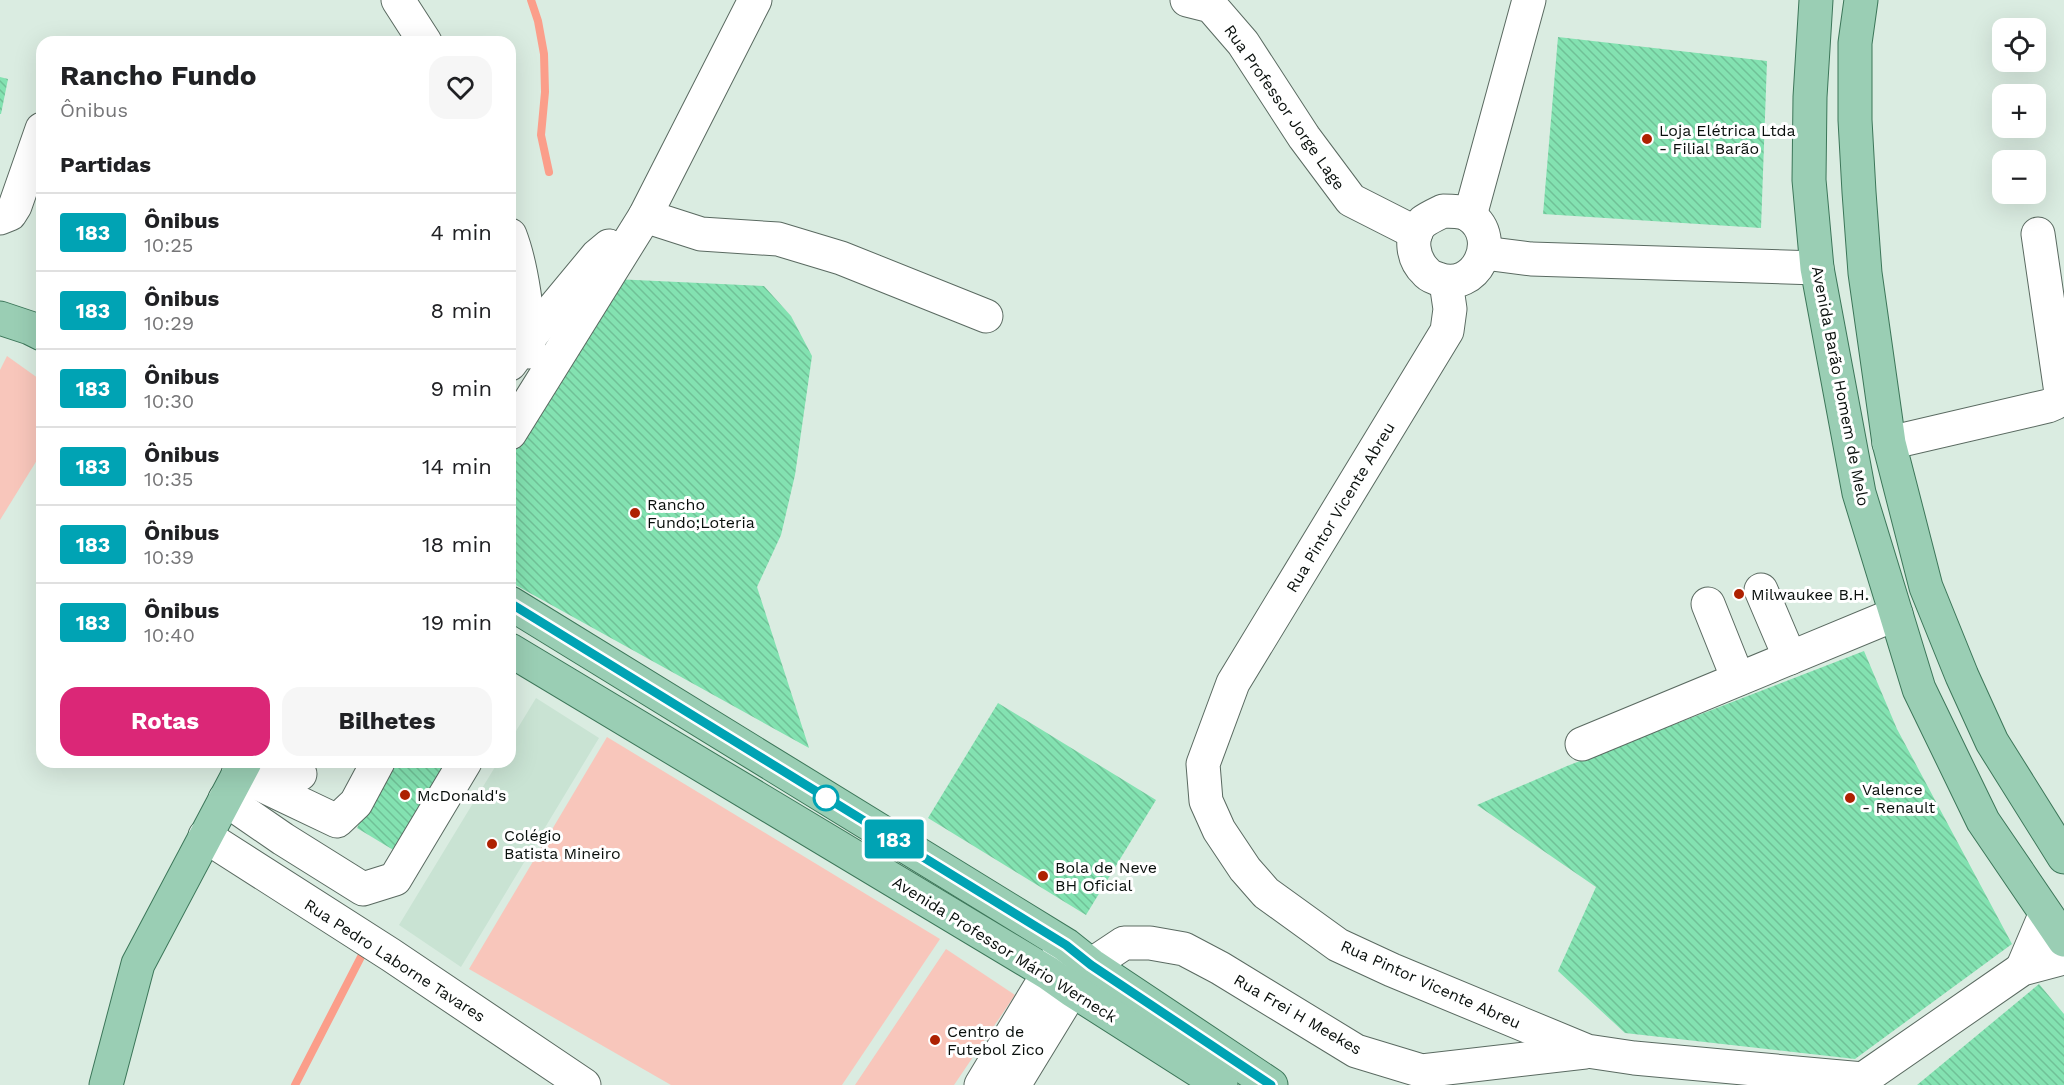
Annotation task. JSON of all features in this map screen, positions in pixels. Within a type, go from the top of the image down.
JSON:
[{"type":"main road","name":"Avenida Barão Homem de Melo","points":[[1816,0],[1810,97],[1809,180],[1818,268],[1859,493],[1919,689],[1983,821],[2055,927]]},
{"type":"main road","points":[[1861,0],[1855,44],[1855,120],[1865,273],[1888,443],[1926,587],[1962,676],[1992,742],[2062,854],[2055,927]]},
{"type":"main road","points":[[1818,268],[1875,336]]},
{"type":"main road","points":[[0,318],[36,331]]},
{"type":"main road","name":"Avenida Professor Mário Werneck","points":[[516,607],[1066,945],[1070,976],[1221,1085]]},
{"type":"main road","name":"Avenida Professor Mário Werneck","points":[[516,653],[1070,976],[1271,1085]]},
{"type":"main road","points":[[106,1085],[138,964],[236,778]]},
{"type":"street","points":[[398,0],[421,36]]},
{"type":"street","points":[[516,423],[645,216],[755,0]]},
{"type":"street","name":"Rua Professor Jorge Lage","points":[[1187,0],[1211,6],[1243,43],[1304,137],[1351,200],[1416,233]]},
{"type":"street","points":[[1470,216],[1529,0]]},
{"type":"street","points":[[0,218],[10,214],[15,206],[36,146]]},
{"type":"street","points":[[1443,211],[1470,216],[1479,226],[1484,239],[1484,253],[1477,268],[1470,275],[1457,281],[1446,282],[1429,276],[1420,267],[1415,255],[1416,233],[1423,222],[1443,211]]},
{"type":"street","points":[[519,351],[597,256],[645,216]]},
{"type":"street","points":[[645,216],[701,234],[778,239],[842,258],[986,316]]},
{"type":"street","points":[[1888,443],[2055,403],[2061,393],[2038,234]]},
{"type":"street","points":[[516,250],[535,272],[547,277],[560,276],[597,256]]},
{"type":"street","points":[[1484,253],[1531,259],[1818,268]]},
{"type":"street","name":"Rua Pintor Vicente Abreu","points":[[1446,282],[1450,309],[1447,331],[1233,682],[1203,764],[1206,801],[1219,830],[1245,869],[1266,893],[1338,945],[1392,970],[1587,1051],[1864,1082]]},
{"type":"street","points":[[516,289],[519,351],[529,366],[516,403]]},
{"type":"street","points":[[1761,590],[1790,658]]},
{"type":"street","points":[[1708,604],[1738,679]]},
{"type":"street","points":[[1582,744],[1896,614]]},
{"type":"street","points":[[285,768],[300,774]]},
{"type":"street","points":[[236,778],[337,821],[356,803],[375,768]]},
{"type":"street","points":[[236,778],[283,839],[363,889],[395,879],[461,768]]},
{"type":"street","name":"Rua Pedro Laborne Tavares","points":[[205,836],[391,955],[578,1084]]},
{"type":"street","points":[[1864,1082],[2022,969],[2055,927]]},
{"type":"street","name":"Rua Frei H Meekes","points":[[1070,976],[1124,943],[1150,943],[1184,949],[1220,968],[1356,1051],[1422,1071],[1587,1051]]},
{"type":"street","points":[[2022,969],[2064,957]]},
{"type":"street","points":[[981,1085],[1070,976]]},
{"type":"street","points":[[1014,1085],[1070,976]]},
{"type":"shaded area","points":[[7,356],[36,377],[36,462],[0,520],[0,370]]},
{"type":"shaded area","name":"Colégio Batista Mineiro","points":[[536,698],[599,738],[461,967],[399,925],[494,768],[516,768],[516,731]]},
{"type":"shaded area","points":[[607,737],[940,939],[842,1085],[671,1085],[469,969]]},
{"type":"shaded area","name":"Centro de Futebol Zico","points":[[946,949],[1015,995],[954,1085],[855,1085]]},
{"type":"building","points":[[1558,37],[1767,61],[1761,228],[1543,214]]},
{"type":"building","points":[[0,77],[8,79],[1,114],[0,114]]},
{"type":"building","points":[[614,279],[764,286],[791,316],[812,356],[795,475],[781,535],[757,587],[809,748],[516,585],[516,446]]},
{"type":"building","points":[[1864,651],[1897,729],[2012,944],[1855,1059],[1625,1033],[1558,971],[1596,887],[1477,805],[1567,766]]},
{"type":"building","points":[[998,703],[1156,800],[1086,915],[928,818]]},
{"type":"building","name":"McDonald's","points":[[387,768],[452,768],[400,854],[357,828]]},
{"type":"building","points":[[2039,984],[2064,1014],[2064,1085],[1917,1085]]},
{"type":"waterway","points":[[531,0],[538,21],[544,54],[545,92],[541,135],[549,172]]},
{"type":"waterway","points":[[295,1085],[364,951]]},
{"type":"bus line","name":"183","points":[[516,607],[1066,945],[1091,965],[1271,1085]]},
{"type":"place","name":"Loja Elétrica Ltda - Filial Barão","points":[[1647,139]]},
{"type":"place","name":"Rancho Fundo;Loteria","points":[[635,513]]},
{"type":"place","name":"Milwaukee B.H.","points":[[1739,594]]},
{"type":"place","name":"McDonald's","points":[[405,795]]},
{"type":"place","name":"Valence - Renault","points":[[1850,798]]},
{"type":"place","name":"Colégio Batista Mineiro","points":[[492,844]]},
{"type":"place","name":"Bola de Neve BH Oficial","points":[[1043,876]]},
{"type":"place","name":"Centro de Futebol Zico","points":[[935,1040]]}]
